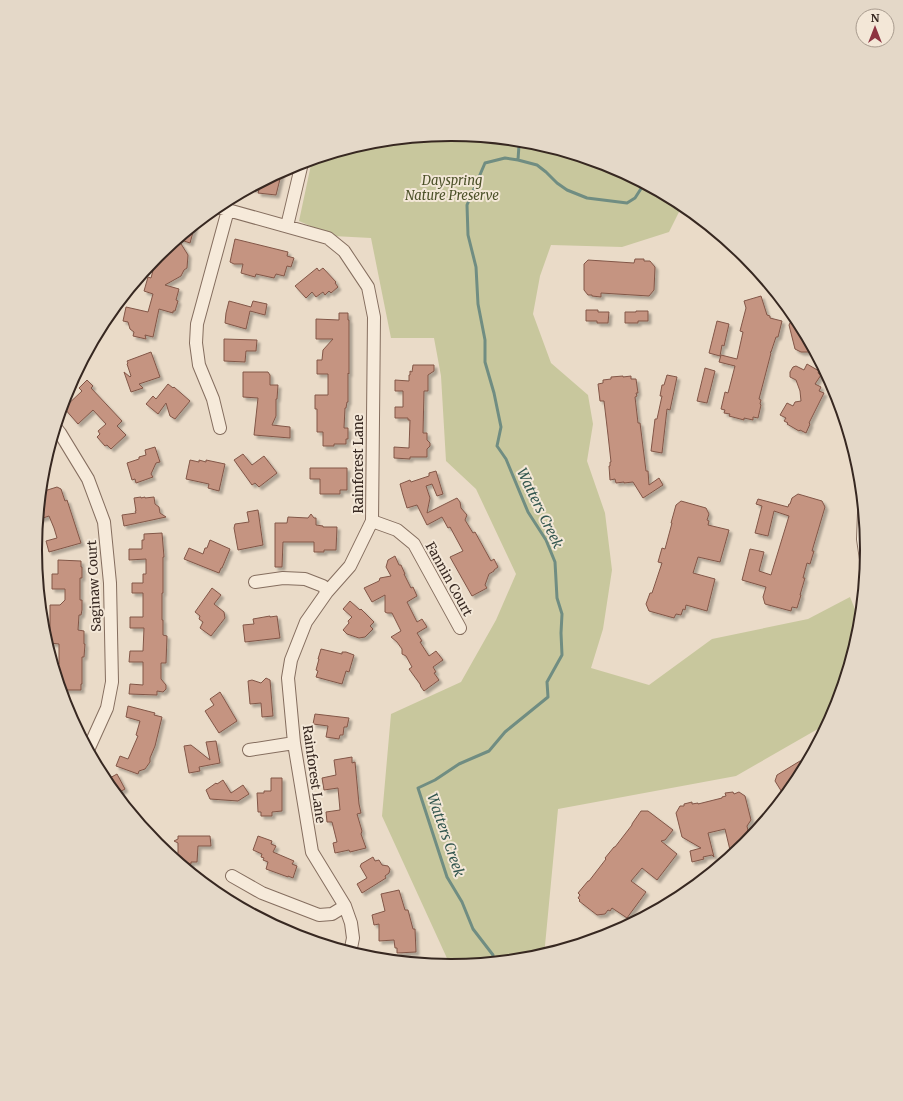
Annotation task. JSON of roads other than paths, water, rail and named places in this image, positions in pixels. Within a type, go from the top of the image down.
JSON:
[{"type":"street","points":[[287,226],[300,170]]},
{"type":"street","name":"Rainforest Lane","points":[[226,209],[328,238],[344,251],[368,287],[374,317],[372,521],[350,566],[327,592],[306,622],[291,660],[288,678],[294,743],[312,852],[345,906],[351,923],[353,938],[351,947]]},
{"type":"street","points":[[220,428],[213,398],[199,365],[196,343],[198,324],[221,212]]},
{"type":"street","name":"Saginaw Court","points":[[60,433],[88,479],[104,522],[109,568],[112,682],[107,708],[91,744]]},
{"type":"street","name":"Fannin Court","points":[[372,521],[397,530],[414,544],[460,628]]},
{"type":"street","points":[[255,582],[283,578],[305,579],[323,586],[327,592]]},
{"type":"street","points":[[249,750],[294,743]]},
{"type":"street","points":[[232,876],[262,893],[319,915],[332,914],[345,906]]},
{"type":"waterway","points":[[518,160],[519,147]]},
{"type":"waterway","name":"Watters Creek","points":[[493,957],[493,955],[473,929],[462,902],[447,877],[418,788],[435,780],[459,764],[489,751],[505,732],[548,697],[547,682],[562,655],[562,614],[557,598],[555,562],[546,540],[528,512],[506,459],[497,446],[501,427],[494,393],[485,362],[485,340],[478,304],[476,267],[468,235],[467,205],[485,163],[505,158],[537,165],[567,190],[587,198],[627,203],[635,198],[642,188]]},
{"type":"park label","name":"Dayspring Nature Preserve","points":[[452,188]]}]
